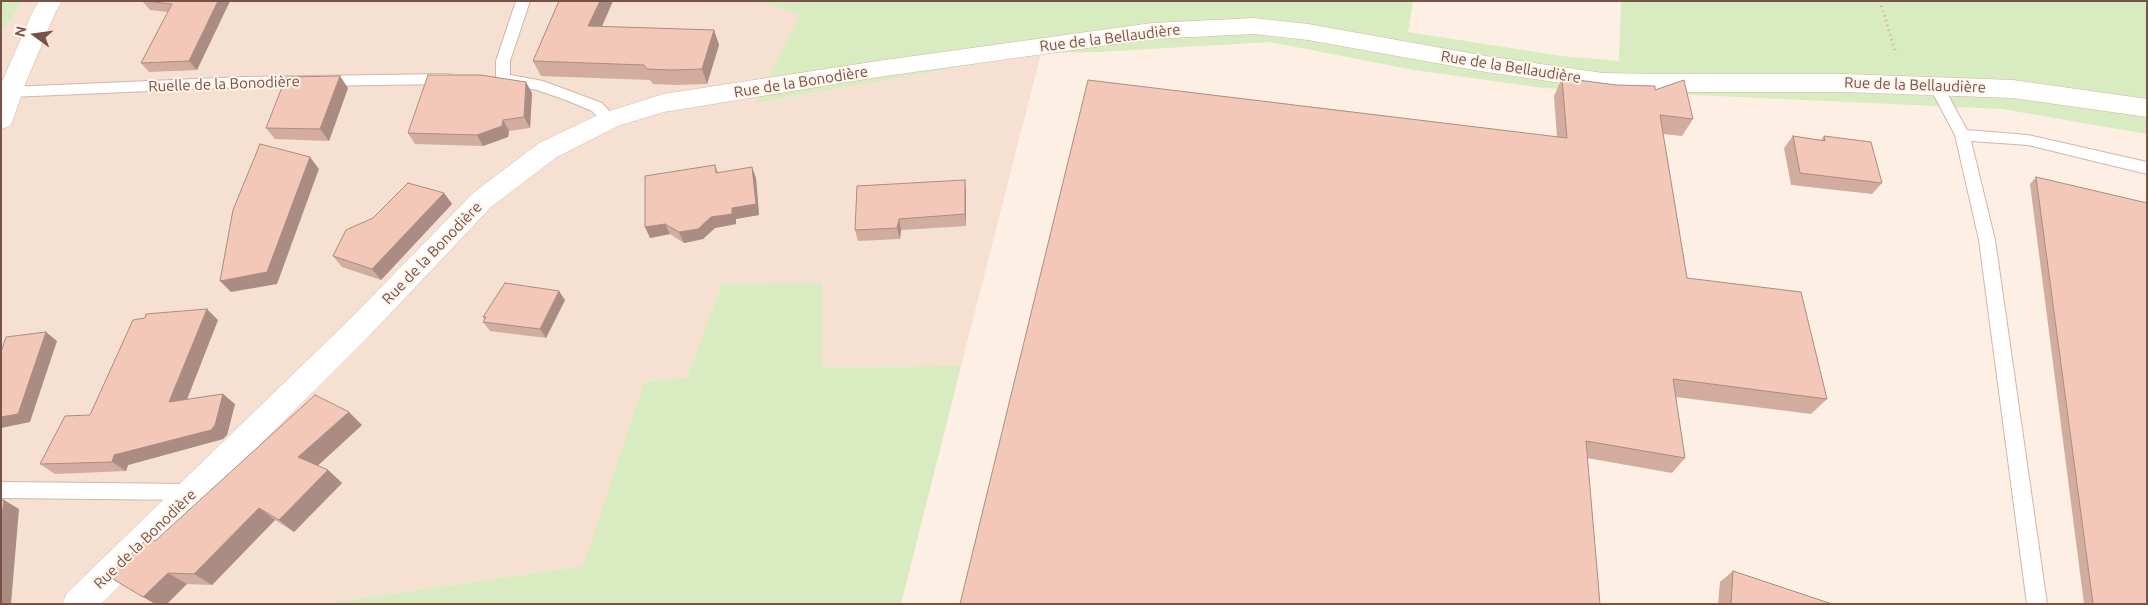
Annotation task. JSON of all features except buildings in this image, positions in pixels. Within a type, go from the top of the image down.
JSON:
[{"type":"street","points":[[1,120],[10,92],[44,11],[51,1]]},
{"type":"street","name":"Rue de la Bellaudière","points":[[878,69],[1152,31],[1254,26],[1308,32],[1486,64],[1603,81],[1901,85],[2014,89],[2147,108]]},
{"type":"street","name":"Rue de la Bonodière","points":[[78,604],[361,326],[482,200],[548,150],[609,120],[663,104],[878,69]]},
{"type":"lane","points":[[503,79],[503,61],[522,1]]},
{"type":"lane","name":"Ruelle de la Bonodière","points":[[10,92],[243,82],[460,79]]},
{"type":"lane","points":[[486,79],[503,79],[538,85],[597,107],[609,120]]},
{"type":"lane","points":[[1936,86],[1962,135],[1987,240],[2037,604]]},
{"type":"lane","points":[[1962,135],[2028,140],[2147,168]]},
{"type":"lane","points":[[1,490],[194,492]]},
{"type":"path","points":[[1880,1],[1895,49],[1901,85]]},
{"type":"shaded area","points":[[22,1],[760,1],[801,15],[755,103],[1041,53],[961,366],[820,367],[722,284],[687,377],[644,382],[583,566],[322,604],[1,604],[1,34]]},
{"type":"green space","points":[[1,1],[22,1],[1,34]]},
{"type":"green space","points":[[760,1],[1413,1],[1408,32],[1561,56],[1619,61],[1621,1],[2147,1],[2147,134],[2002,109],[1543,88],[1414,70],[1270,42],[1098,52],[1041,53],[755,103],[800,15]]},
{"type":"green space","points":[[822,283],[821,367],[961,366],[901,604],[322,604],[583,566],[644,382],[687,377],[722,284]]}]
